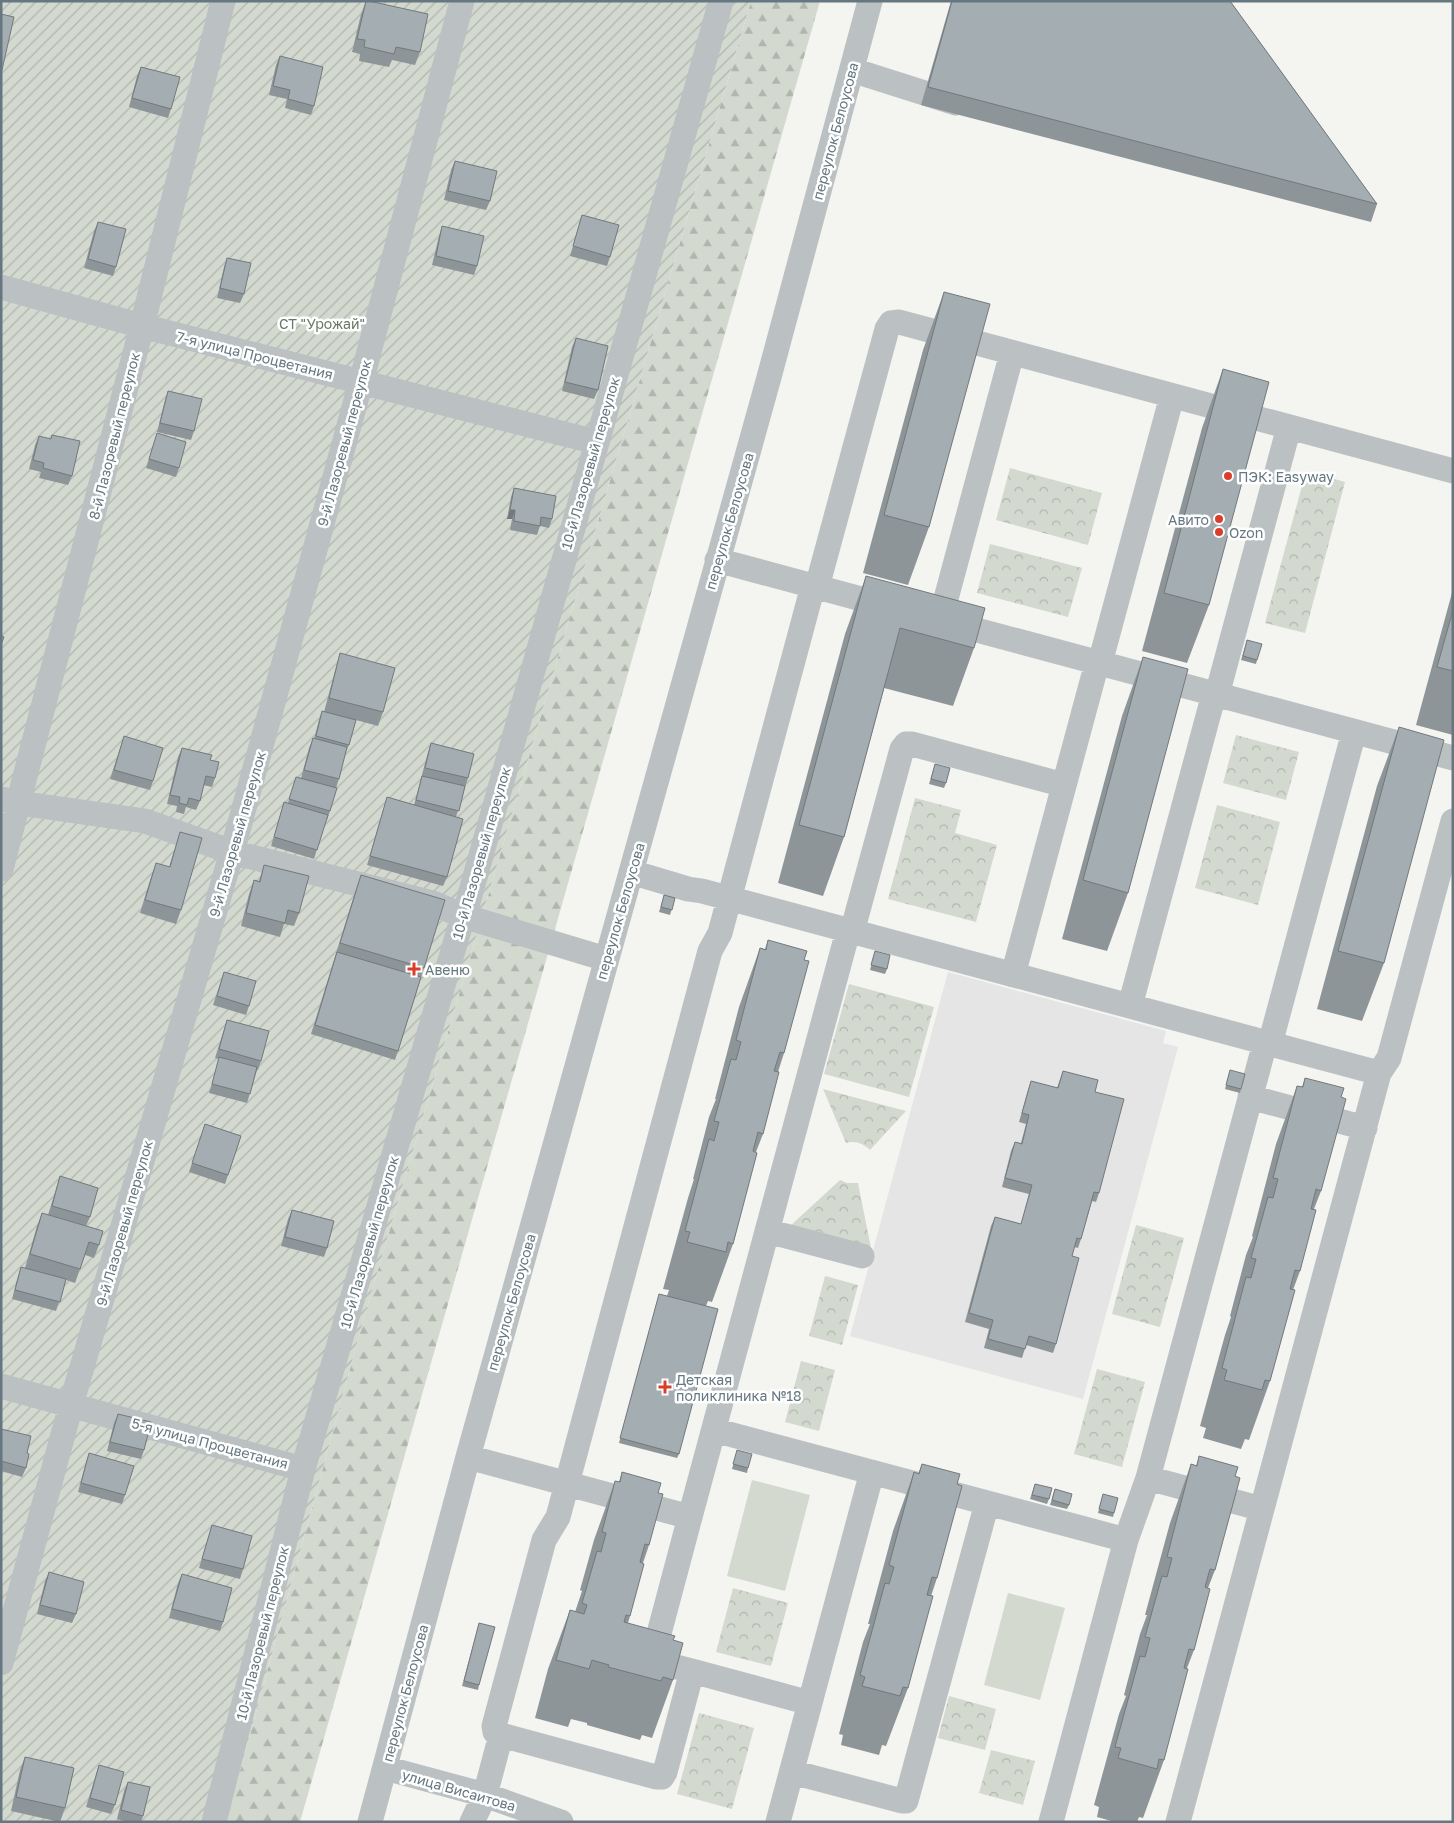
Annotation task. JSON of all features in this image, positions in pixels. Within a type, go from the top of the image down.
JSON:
[{"type":"street","name":"8-й Лазоревый переулок","points":[[1,870],[10,801],[142,326],[223,1]]},
{"type":"street","name":"9-й Лазоревый переулок","points":[[1,1663],[70,1405],[232,852],[361,382],[462,1]]},
{"type":"street","name":"10-й Лазоревый переулок","points":[[214,1822],[303,1469],[462,916],[468,902],[596,442],[722,1]]},
{"type":"street","name":"переулок Белоусова","points":[[370,1822],[468,1457],[768,381],[870,1]]},
{"type":"street","points":[[852,70],[973,108]]},
{"type":"street","name":"7-я улица Процветания","points":[[1,287],[142,326],[596,442]]},
{"type":"street","points":[[692,1671],[666,1772],[662,1777],[656,1777],[495,1732],[494,1726],[544,1540],[558,1517],[710,951],[720,933],[887,328],[891,323],[899,322],[1453,471]]},
{"type":"street","points":[[925,616],[1012,353]]},
{"type":"street","points":[[1013,975],[1172,396]]},
{"type":"street","points":[[1130,1006],[1289,428]]},
{"type":"street","points":[[717,560],[1453,758]]},
{"type":"street","points":[[1050,1822],[1126,1540],[1148,1478],[1250,1097],[1267,1043],[1354,732]]},
{"type":"street","points":[[810,1703],[657,1662],[653,1656],[850,931],[902,749],[906,744],[912,744],[1064,785]]},
{"type":"street","points":[[10,801],[145,820],[232,852],[433,903],[462,916],[606,960]]},
{"type":"street","points":[[1178,1822],[1379,1073],[1389,1058],[1453,821]]},
{"type":"street","points":[[631,872],[688,889],[729,898],[1379,1073]]},
{"type":"street","points":[[1250,1097],[1365,1128]]},
{"type":"street","points":[[767,1231],[862,1256]]},
{"type":"street","name":"5-я улица Процветания","points":[[1,1386],[303,1469]]},
{"type":"street","points":[[714,1430],[1126,1540]]},
{"type":"street","points":[[468,1457],[690,1517]]},
{"type":"street","points":[[778,1822],[872,1472]]},
{"type":"street","points":[[1148,1478],[1262,1509]]},
{"type":"street","points":[[792,1772],[906,1801],[987,1503]]},
{"type":"street","points":[[472,1822],[485,1795],[501,1735]]},
{"type":"street","name":"улица Висаитова","points":[[385,1768],[485,1795],[561,1822]]},
{"type":"shaded area","points":[[948,972],[1166,1031],[1163,1043],[1178,1047],[1083,1399],[850,1336]]},
{"type":"green space","name":"СТ \"Урожай\"","points":[[1,1],[751,1],[365,1314],[226,1822],[1,1822]]},
{"type":"green space","points":[[751,1],[820,1],[300,1822],[226,1822],[365,1314]]},
{"type":"green space","points":[[1010,468],[1102,493],[1088,545],[996,520]]},
{"type":"green space","points":[[1306,471],[1345,482],[1305,633],[1265,623]]},
{"type":"green space","points":[[990,544],[1082,568],[1068,617],[977,593]]},
{"type":"green space","points":[[1236,735],[1299,752],[1286,800],[1223,783]]},
{"type":"green space","points":[[915,798],[961,810],[955,833],[997,845],[976,922],[888,899]]},
{"type":"green space","points":[[1217,805],[1280,822],[1258,905],[1195,888]]},
{"type":"green space","points":[[849,984],[934,1007],[909,1097],[824,1074]]},
{"type":"green space","points":[[823,1089],[906,1111],[870,1150],[859,1143],[846,1143]]},
{"type":"green space","points":[[840,1180],[847,1183],[858,1183],[871,1248],[790,1226]]},
{"type":"green space","points":[[1136,1225],[1184,1238],[1160,1327],[1112,1314]]},
{"type":"green space","points":[[825,1276],[858,1285],[842,1345],[809,1336]]},
{"type":"green space","points":[[801,1361],[835,1370],[819,1431],[785,1422]]},
{"type":"green space","points":[[1097,1369],[1145,1382],[1122,1467],[1074,1454]]},
{"type":"green space","points":[[752,1480],[810,1495],[785,1591],[727,1576]]},
{"type":"green space","points":[[733,1588],[788,1603],[771,1666],[716,1652]]},
{"type":"green space","points":[[1008,1593],[1065,1608],[1040,1700],[984,1685]]},
{"type":"green space","points":[[949,1696],[996,1709],[985,1750],[938,1738]]},
{"type":"green space","points":[[699,1713],[754,1728],[732,1809],[677,1794]]},
{"type":"green space","points":[[991,1750],[1035,1761],[1023,1805],[979,1793]]},
{"type":"building","points":[[366,1],[428,14],[420,52],[396,47],[394,54],[364,47],[365,40],[357,39]]},
{"type":"building","points":[[952,1],[1230,1],[1377,204],[928,87]]},
{"type":"building","points":[[1,14],[14,17],[2,70],[1,70]]},
{"type":"building","points":[[280,56],[323,67],[314,106],[288,99],[290,90],[273,86]]},
{"type":"building","points":[[141,67],[180,77],[171,109],[132,98]]},
{"type":"building","points":[[455,161],[497,171],[490,201],[448,191]]},
{"type":"building","points":[[582,215],[619,225],[610,257],[573,246]]},
{"type":"building","points":[[98,222],[126,229],[116,267],[88,259]]},
{"type":"building","points":[[442,226],[484,236],[477,266],[436,256]]},
{"type":"building","points":[[227,258],[251,263],[244,294],[220,288]]},
{"type":"building","points":[[944,292],[990,304],[929,527],[884,515]]},
{"type":"building","points":[[576,338],[608,346],[598,390],[565,382]]},
{"type":"building","points":[[1223,369],[1269,382],[1209,605],[1164,593]]},
{"type":"building","points":[[168,391],[202,399],[194,431],[160,423]]},
{"type":"building","points":[[157,433],[186,442],[179,468],[149,459]]},
{"type":"building","points":[[52,435],[80,441],[72,476],[43,468],[44,463],[33,460],[39,436],[51,439]]},
{"type":"building","points":[[514,488],[556,496],[552,519],[541,517],[540,526],[514,521],[515,510],[510,510]]},
{"type":"building","points":[[866,576],[985,608],[974,648],[900,628],[844,837],[799,825]]},
{"type":"building","points":[[1453,610],[1453,671],[1437,667]]},
{"type":"building","points":[[1247,640],[1262,644],[1257,660],[1243,656]]},
{"type":"building","points":[[340,653],[395,668],[383,712],[329,698]]},
{"type":"building","points":[[1143,657],[1188,669],[1128,893],[1083,880]]},
{"type":"building","points":[[322,711],[356,720],[349,745],[316,736]]},
{"type":"building","points":[[1399,727],[1444,740],[1384,963],[1338,951]]},
{"type":"building","points":[[124,736],[163,748],[153,781],[114,770]]},
{"type":"building","points":[[313,738],[347,747],[339,779],[304,770]]},
{"type":"building","points":[[431,743],[474,754],[468,778],[425,768]]},
{"type":"building","points":[[182,748],[212,755],[210,760],[219,762],[215,778],[206,776],[200,801],[189,798],[187,805],[179,803],[180,797],[170,795]]},
{"type":"building","points":[[935,764],[950,768],[946,783],[931,779]]},
{"type":"building","points":[[422,776],[465,786],[459,811],[416,800]]},
{"type":"building","points":[[296,777],[337,788],[330,811],[289,799]]},
{"type":"building","points":[[387,797],[463,819],[447,877],[370,856]]},
{"type":"building","points":[[284,802],[328,815],[317,850],[274,837]]},
{"type":"building","points":[[180,832],[202,838],[181,910],[145,900],[156,863],[170,867]]},
{"type":"building","points":[[264,865],[309,876],[299,913],[288,910],[285,923],[246,913],[254,880],[260,882]]},
{"type":"building","points":[[361,875],[445,900],[424,968],[340,943]]},
{"type":"building","points":[[664,895],[675,898],[672,910],[661,907]]},
{"type":"building","points":[[768,940],[807,951],[804,960],[809,961],[784,1053],[780,1052],[774,1071],[779,1072],[763,1134],[758,1132],[753,1151],[757,1153],[733,1244],[728,1242],[726,1252],[687,1242],[690,1232],[685,1231],[709,1139],[714,1141],[719,1122],[714,1121],[731,1059],[736,1060],[741,1042],[736,1040],[760,948],[766,950]]},
{"type":"building","points":[[875,951],[890,955],[887,969],[871,965]]},
{"type":"building","points":[[337,952],[421,977],[398,1051],[315,1025]]},
{"type":"building","points":[[224,972],[256,981],[249,1006],[217,996]]},
{"type":"building","points":[[227,1020],[269,1031],[261,1061],[219,1049]]},
{"type":"building","points":[[219,1057],[257,1067],[250,1094],[212,1084]]},
{"type":"building","points":[[1230,1070],[1245,1074],[1241,1089],[1226,1085]]},
{"type":"building","points":[[1063,1071],[1098,1080],[1095,1092],[1124,1099],[1099,1193],[1094,1192],[1081,1239],[1077,1238],[1072,1256],[1079,1258],[1056,1344],[1029,1336],[1025,1349],[988,1339],[993,1320],[969,1313],[995,1217],[1021,1224],[1032,1185],[1005,1178],[1015,1142],[1022,1144],[1029,1115],[1022,1113],[1031,1081],[1058,1088]]},
{"type":"building","points":[[1305,1078],[1344,1088],[1341,1097],[1346,1099],[1321,1191],[1316,1189],[1311,1209],[1316,1210],[1300,1271],[1295,1270],[1290,1289],[1295,1290],[1270,1381],[1265,1380],[1262,1390],[1224,1380],[1227,1370],[1222,1368],[1246,1277],[1251,1278],[1256,1259],[1251,1258],[1268,1197],[1273,1198],[1278,1179],[1273,1178],[1297,1086],[1303,1087]]},
{"type":"building","points":[[205,1124],[241,1136],[228,1175],[192,1163]]},
{"type":"building","points":[[60,1176],[98,1188],[90,1217],[52,1206]]},
{"type":"building","points":[[292,1210],[334,1221],[327,1248],[285,1237]]},
{"type":"building","points":[[42,1213],[103,1231],[99,1245],[89,1242],[80,1269],[30,1254]]},
{"type":"building","points":[[21,1267],[66,1279],[60,1302],[15,1290]]},
{"type":"building","name":"Детская поликлиника №18","points":[[659,1294],[718,1309],[679,1454],[620,1438]]},
{"type":"building","points":[[118,1414],[151,1422],[144,1450],[110,1442]]},
{"type":"building","points":[[1,1429],[31,1436],[26,1468],[1,1461]]},
{"type":"building","points":[[737,1450],[752,1454],[748,1468],[733,1464]]},
{"type":"building","points":[[89,1453],[134,1466],[125,1495],[81,1483]]},
{"type":"building","points":[[1199,1456],[1238,1467],[1235,1476],[1240,1478],[1215,1570],[1210,1569],[1205,1587],[1210,1589],[1194,1650],[1189,1649],[1184,1668],[1188,1669],[1164,1760],[1159,1759],[1157,1769],[1118,1758],[1121,1748],[1115,1747],[1140,1656],[1145,1657],[1150,1638],[1145,1637],[1162,1576],[1167,1577],[1172,1558],[1167,1557],[1191,1464],[1197,1466]]},
{"type":"building","points":[[922,1464],[960,1474],[957,1484],[962,1486],[937,1578],[932,1577],[927,1595],[933,1596],[908,1688],[903,1687],[900,1696],[862,1686],[865,1677],[860,1675],[885,1583],[889,1584],[894,1567],[889,1565],[914,1472],[919,1474]]},
{"type":"building","points":[[622,1472],[661,1483],[658,1493],[663,1494],[649,1545],[645,1544],[640,1562],[644,1564],[630,1616],[626,1615],[624,1622],[675,1636],[673,1640],[683,1643],[673,1680],[663,1677],[661,1681],[608,1667],[609,1665],[592,1660],[589,1669],[556,1660],[570,1610],[584,1614],[587,1605],[582,1603],[597,1551],[601,1552],[606,1533],[602,1532],[615,1481],[620,1482]]},
{"type":"building","points":[[1035,1484],[1052,1488],[1049,1499],[1032,1495]]},
{"type":"building","points":[[1055,1489],[1072,1494],[1069,1505],[1052,1500]]},
{"type":"building","points":[[1103,1494],[1118,1498],[1114,1513],[1099,1509]]},
{"type":"building","points":[[212,1525],[252,1536],[243,1569],[202,1559]]},
{"type":"building","points":[[49,1572],[84,1582],[76,1614],[40,1605]]},
{"type":"building","points":[[182,1574],[232,1588],[223,1622],[172,1609]]},
{"type":"building","points":[[479,1623],[495,1627],[479,1685],[464,1681]]},
{"type":"building","points":[[25,1757],[74,1768],[65,1808],[16,1797]]},
{"type":"building","points":[[99,1765],[124,1772],[115,1805],[90,1798]]},
{"type":"building","points":[[128,1782],[150,1787],[143,1816],[121,1810]]},
{"type":"place","name":"ПЭК: Easyway","points":[[1228,476]]},
{"type":"place","name":"Авито","points":[[1219,519]]},
{"type":"place","name":"Ozon","points":[[1219,532]]},
{"type":"place","name":"Авеню","points":[[414,969]]},
{"type":"place","name":"Детская поликлиника №18","points":[[665,1387]]}]
